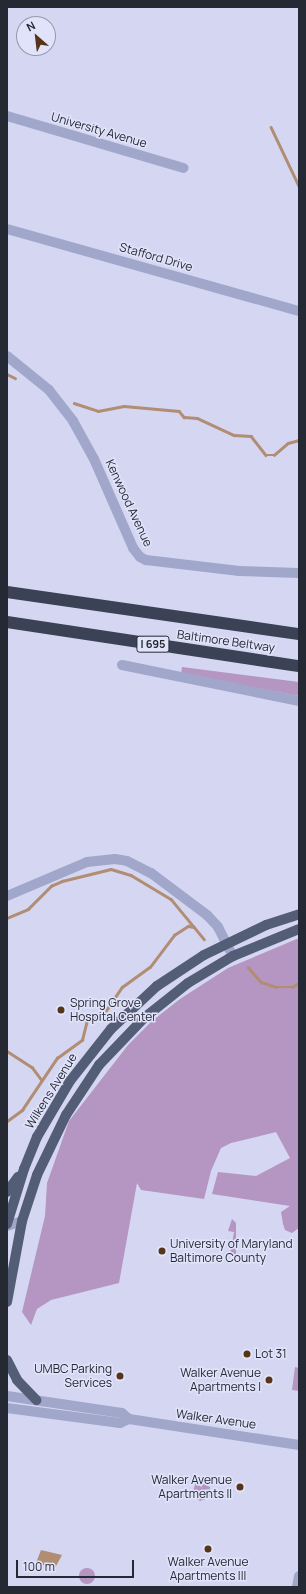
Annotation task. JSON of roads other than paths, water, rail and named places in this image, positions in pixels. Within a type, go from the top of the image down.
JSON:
[{"type":"highway","name":"Baltimore Beltway","points":[[7,592],[299,634]]},
{"type":"highway","name":"Baltimore Beltway","points":[[7,622],[299,666]]},
{"type":"highway","points":[[235,625],[299,630]]},
{"type":"main road","name":"Wilkens Avenue","points":[[7,1225],[24,1169],[38,1137],[70,1081],[111,1029],[157,986],[226,943],[266,925],[299,914]]},
{"type":"main road","name":"Wilkens Avenue","points":[[7,1302],[22,1221],[51,1142],[73,1102],[99,1065],[122,1039],[166,998],[233,956],[299,929]]},
{"type":"main road","points":[[7,1192],[24,1169]]},
{"type":"main road","points":[[7,1360],[17,1380],[36,1400]]},
{"type":"street","name":"University Avenue","points":[[7,116],[184,168]]},
{"type":"street","name":"Stafford Drive","points":[[7,229],[299,311]]},
{"type":"street","name":"Kenwood Avenue","points":[[7,356],[49,390],[73,421],[94,458],[133,548],[140,557],[146,560],[239,571],[299,573]]},
{"type":"street","points":[[122,665],[299,701]]},
{"type":"street","points":[[7,896],[87,862],[115,859],[127,861],[151,873],[207,915],[233,956]]},
{"type":"street","points":[[7,1225],[22,1221]]},
{"type":"street","name":"Walker Avenue","points":[[7,1396],[122,1413],[129,1419],[299,1445]]},
{"type":"street","name":"Walker Avenue","points":[[7,1408],[120,1423],[129,1419]]},
{"type":"street","points":[[297,1587],[299,1576]]},
{"type":"waterway","points":[[271,127],[299,186]]},
{"type":"waterway","points":[[7,374],[15,378]]},
{"type":"waterway","points":[[74,403],[98,411],[124,406],[179,411],[184,417],[197,418],[234,435],[251,436],[266,455],[274,455],[288,443],[299,440]]},
{"type":"waterway","points":[[7,918],[28,909],[51,886],[62,881],[111,869],[131,875],[171,899],[204,939]]},
{"type":"waterway","points":[[7,1121],[22,1110],[57,1058],[82,1040],[88,1016],[96,1017],[105,1012],[122,987],[150,967],[174,935],[188,926],[194,927]]},
{"type":"waterway","points":[[248,967],[261,982],[276,987],[292,987],[299,983]]},
{"type":"waterway","points":[[7,1051],[32,1067],[41,1079]]},
{"type":"place","name":"Spring Grove Hospital Center","points":[[61,1010]]},
{"type":"place","name":"University of Maryland Baltimore County","points":[[162,1251]]},
{"type":"place","name":"Lot 31","points":[[247,1354]]},
{"type":"place","name":"UMBC Parking Services","points":[[120,1376]]},
{"type":"place","name":"Walker Avenue Apartments I","points":[[269,1380]]},
{"type":"place","name":"Walker Avenue Apartments II","points":[[240,1487]]},
{"type":"place","name":"Walker Avenue Apartments III","points":[[208,1549]]}]
